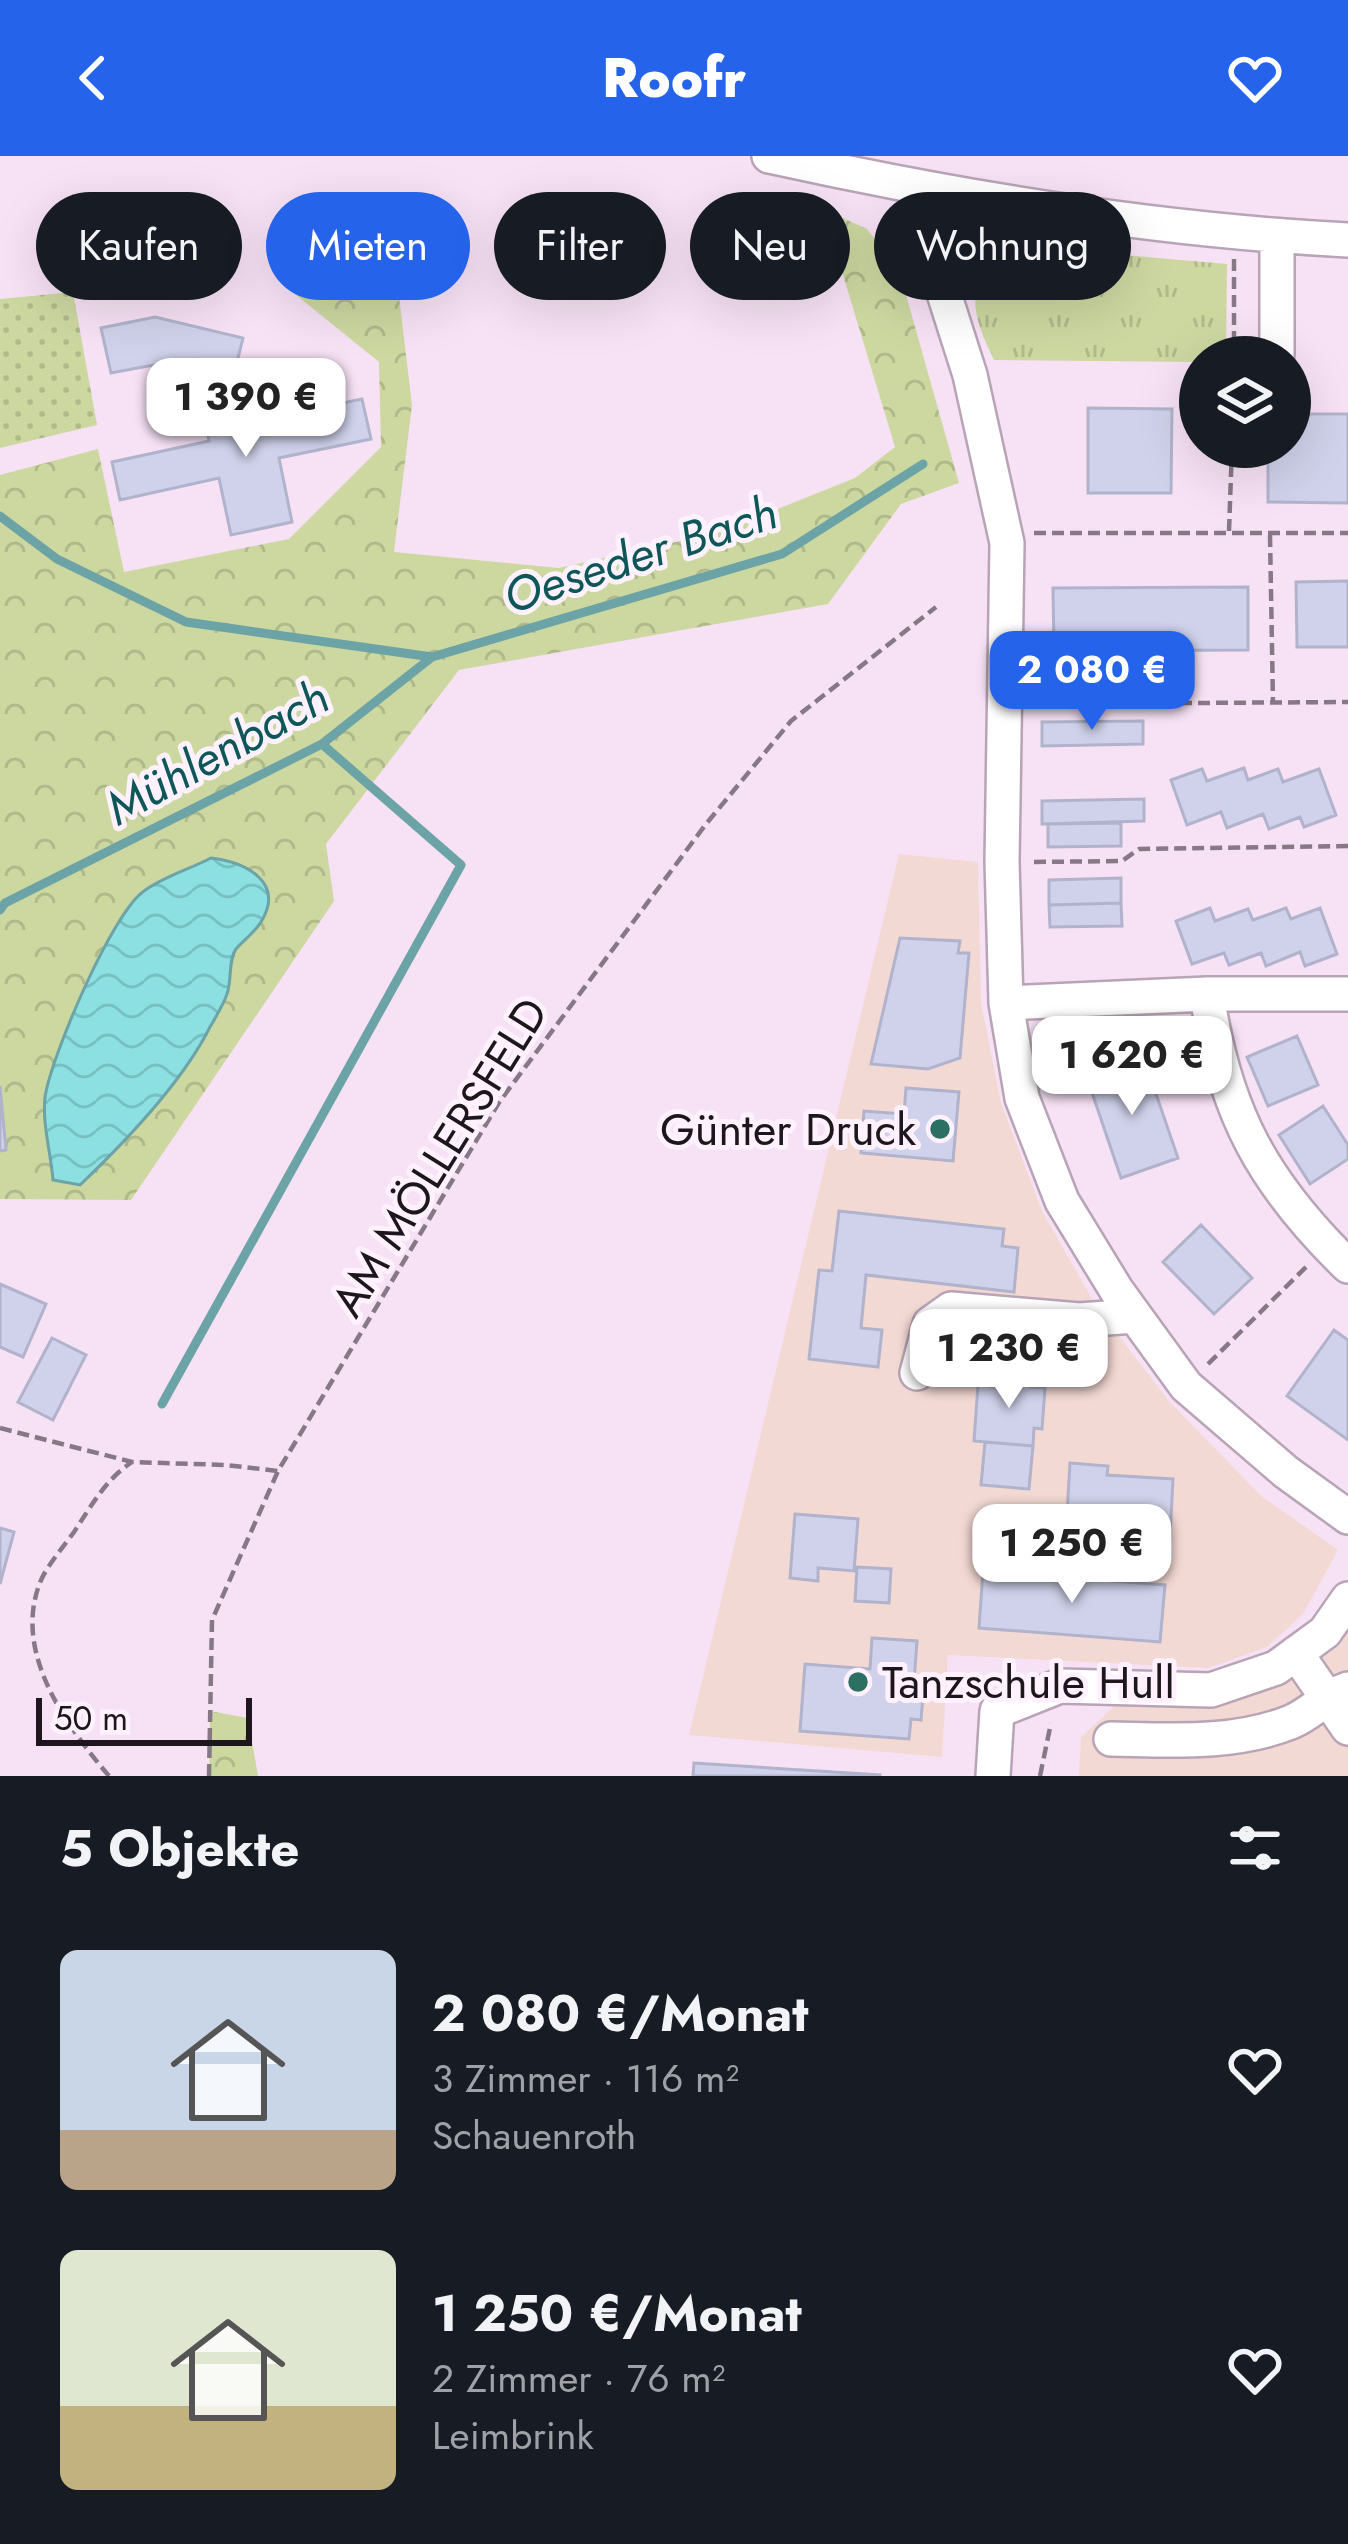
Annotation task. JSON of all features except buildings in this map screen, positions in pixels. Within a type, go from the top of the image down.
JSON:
[{"type":"street","points":[[769,156],[882,168],[931,190],[1139,222],[1348,240]]},
{"type":"street","points":[[931,190],[932,256],[970,375],[1004,533],[1006,1003],[1022,1098],[1062,1202],[1186,1385],[1286,1472],[1348,1516]]},
{"type":"street","points":[[1277,236],[1277,336]]},
{"type":"street","points":[[1006,1003],[1207,994],[1348,994]]},
{"type":"street","points":[[1207,994],[1214,1046],[1237,1118],[1269,1177],[1338,1256]]},
{"type":"street","points":[[916,1373],[930,1324],[951,1309],[1079,1319],[1135,1316]]},
{"type":"street","points":[[993,1776],[997,1711],[1060,1686],[1211,1690],[1276,1668],[1324,1632],[1348,1599]]},
{"type":"street","points":[[1296,1653],[1336,1693],[1348,1728]]},
{"type":"street","points":[[1111,1739],[1204,1740],[1254,1733],[1296,1720],[1336,1693]]},
{"type":"path","points":[[1234,230],[1234,336]]},
{"type":"path","points":[[1229,533],[1231,468]]},
{"type":"path","points":[[1004,533],[1348,533]]},
{"type":"path","points":[[1270,533],[1273,703]]},
{"type":"path","name":"AM MÖLLERSFELD","points":[[209,1776],[212,1620],[278,1471],[500,1101],[706,824],[790,722],[936,607]]},
{"type":"path","points":[[1006,705],[1348,702]]},
{"type":"path","points":[[1003,862],[1122,861],[1138,849],[1348,846]]},
{"type":"path","points":[[1186,1385],[1338,1256]]},
{"type":"path","points":[[0,1428],[132,1462],[278,1471]]},
{"type":"path","points":[[109,1776],[65,1723],[36,1651],[31,1624],[42,1578],[111,1477],[132,1462]]},
{"type":"path","points":[[1040,1776],[1060,1686]]},
{"type":"shaded area","points":[[899,854],[978,862],[981,1003],[1001,1103],[1042,1211],[1096,1306],[1168,1400],[1261,1496],[1338,1550],[1303,1614],[1267,1647],[1208,1668],[948,1655],[942,1757],[689,1735]]},
{"type":"shaded area","points":[[1348,1629],[1348,1776],[1079,1776],[1081,1737],[1118,1703],[1221,1705],[1284,1682]]},
{"type":"green space","points":[[850,221],[874,238],[874,300],[907,300],[959,483],[901,504],[828,604],[459,670],[326,844],[334,901],[131,1200],[0,1199],[0,475],[98,449],[124,572],[289,539],[381,447],[379,362],[302,300],[399,300],[412,405],[394,552],[559,568],[720,532],[855,478],[895,447],[850,298]]},
{"type":"green space","points":[[1131,256],[1227,264],[1226,336],[1179,336],[1179,362],[994,360],[975,300],[1131,300]]},
{"type":"green space","points":[[36,296],[36,300],[74,300],[97,425],[0,448],[0,299]]},
{"type":"green space","points":[[210,1711],[248,1718],[258,1776],[209,1776]]},
{"type":"water","points":[[211,858],[248,869],[265,885],[268,895],[261,922],[236,949],[221,1007],[184,1069],[115,1150],[80,1185],[53,1180],[45,1097],[100,955],[144,891]]},
{"type":"waterway","name":"Oeseder Bach","points":[[432,657],[782,554],[923,464]]},
{"type":"waterway","name":"Mühlenbach","points":[[0,516],[57,559],[186,622],[432,657],[322,744],[5,903],[0,910]]},
{"type":"waterway","points":[[162,1404],[461,865],[322,744]]},
{"type":"place","name":"Günter Druck","points":[[940,1129]]},
{"type":"place","name":"Tanzschule Hull","points":[[858,1682]]}]
